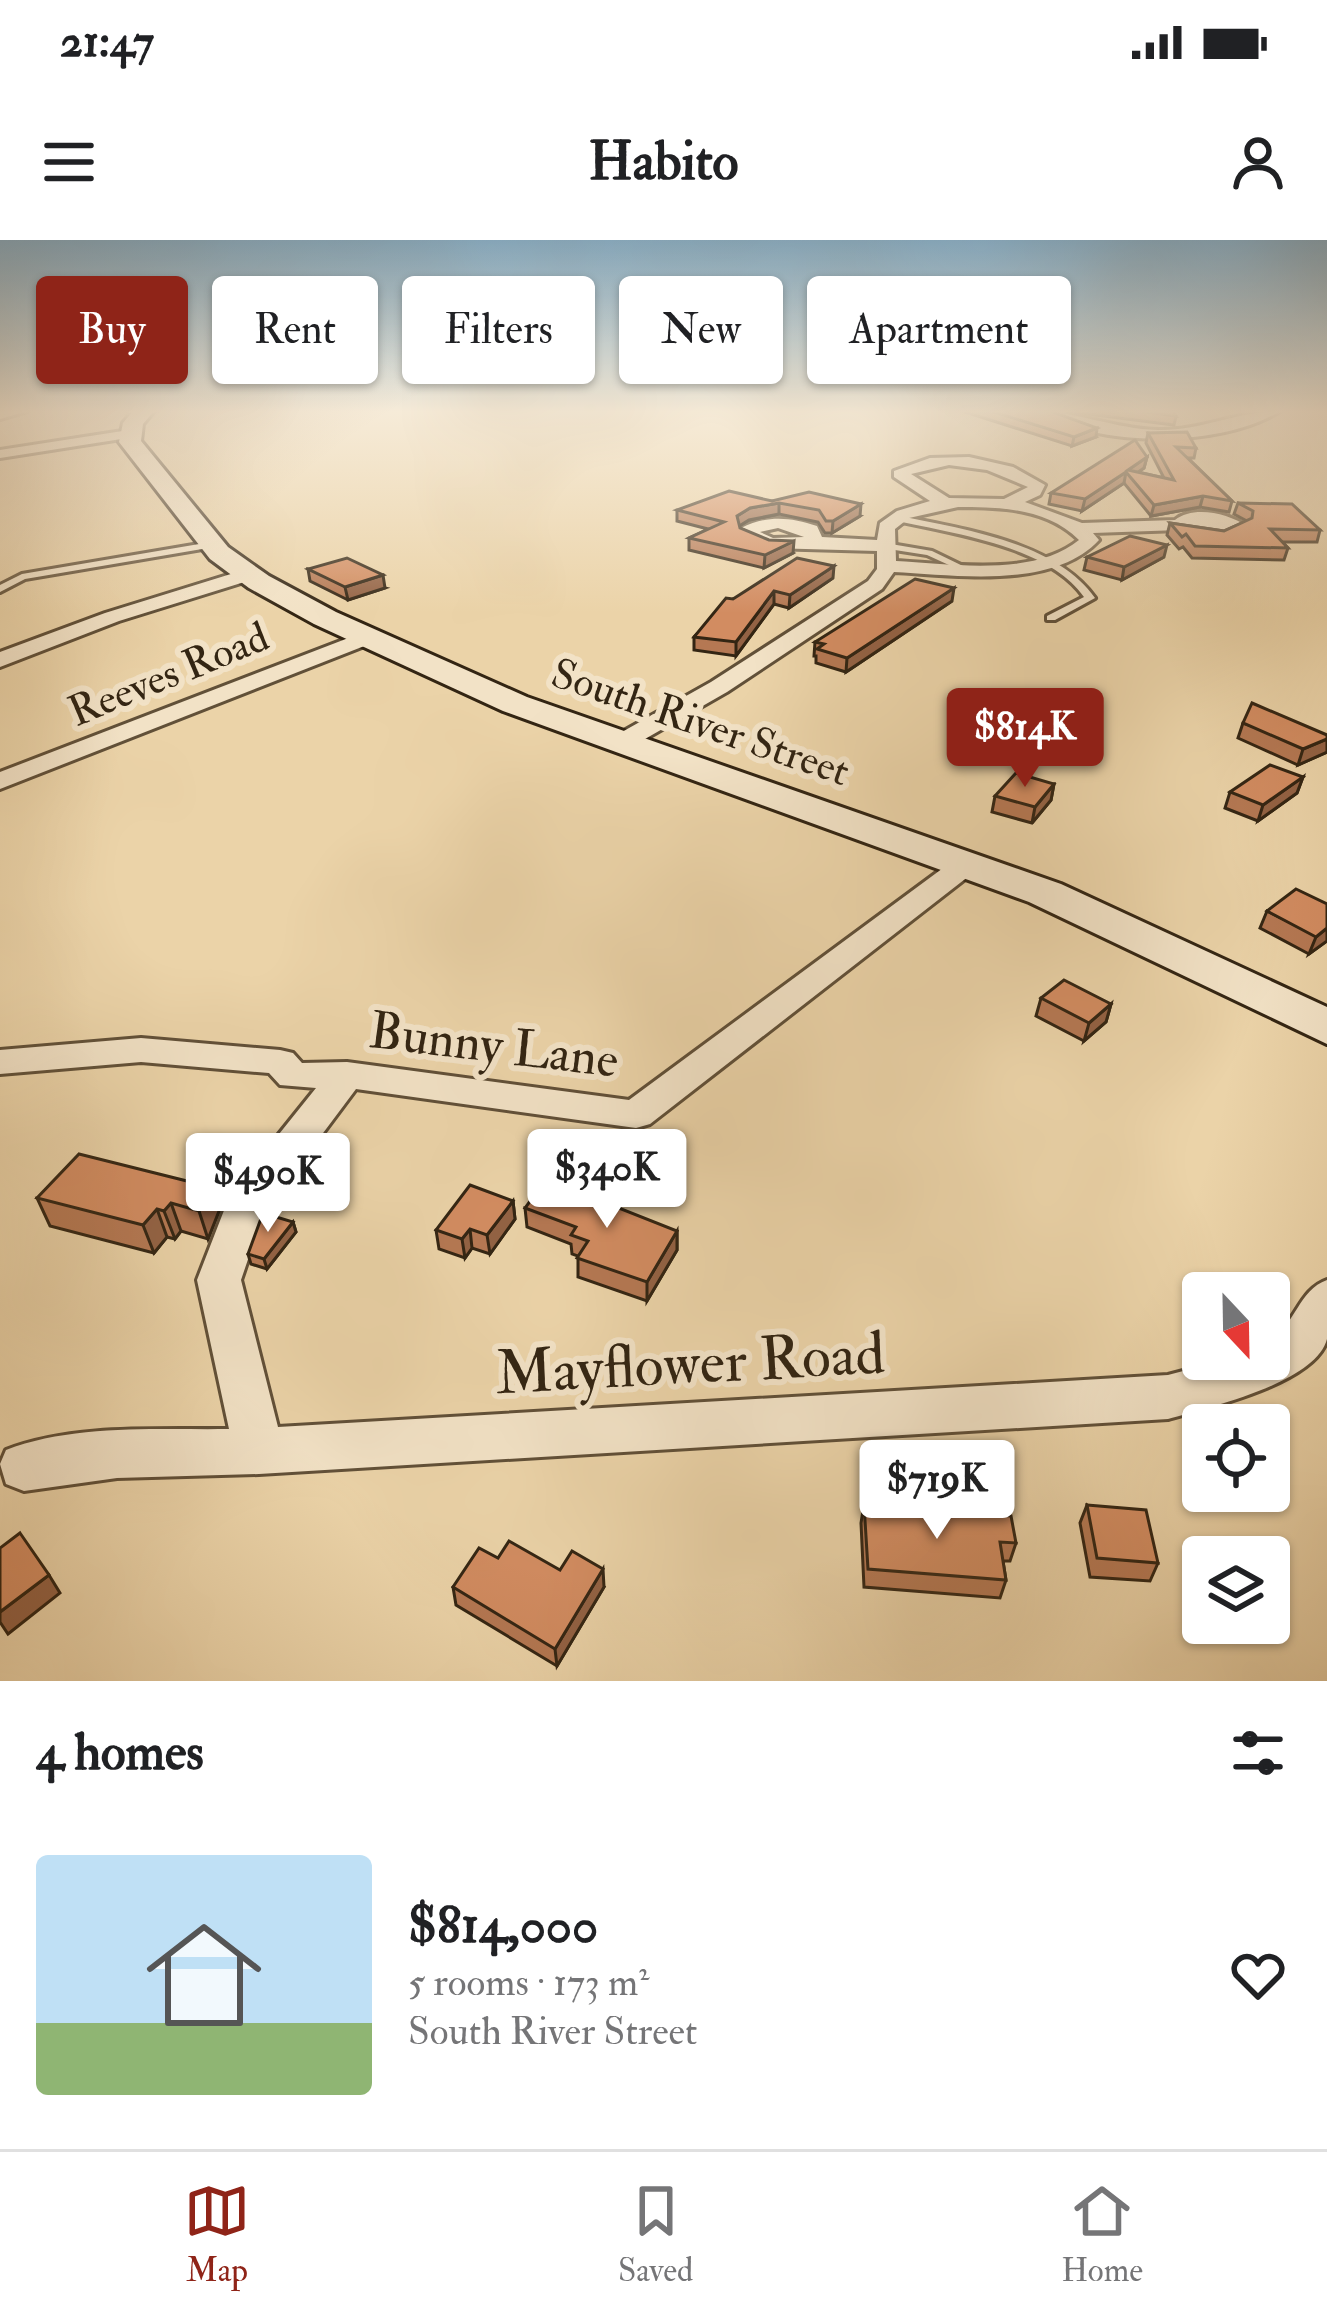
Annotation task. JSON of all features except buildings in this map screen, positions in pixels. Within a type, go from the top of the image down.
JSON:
[{"type":"street","name":"South River Street","points":[[162,478],[211,544],[248,575],[364,638],[515,704],[968,863],[1111,923],[1327,1027]]},
{"type":"street","points":[[907,478],[945,503]]},
{"type":"street","points":[[1006,504],[1034,492],[1037,485],[1023,478]]},
{"type":"street","points":[[622,742],[875,585],[886,556],[886,527],[896,518],[945,503],[1006,504],[1080,528],[1088,534],[1089,545],[1044,561],[962,568],[886,556],[815,542]]},
{"type":"street","points":[[1080,528],[1180,525]]},
{"type":"street","points":[[2,662],[112,617],[248,575]]},
{"type":"street","name":"Reeves Road","points":[[0,781],[364,638]]},
{"type":"street","name":"Bunny Lane","points":[[0,1062],[141,1050],[280,1062],[293,1076],[347,1076],[636,1114],[968,863]]},
{"type":"street","points":[[259,1451],[219,1280],[245,1206],[347,1076]]},
{"type":"street","name":"Mayflower Road","points":[[24,1467],[117,1455],[259,1451],[1168,1397],[1236,1378],[1298,1347],[1327,1299]]},
{"type":"lane","points":[[896,518],[1044,561],[1090,593],[1085,602],[1051,618]]},
{"type":"lane","points":[[0,585],[211,544]]}]
